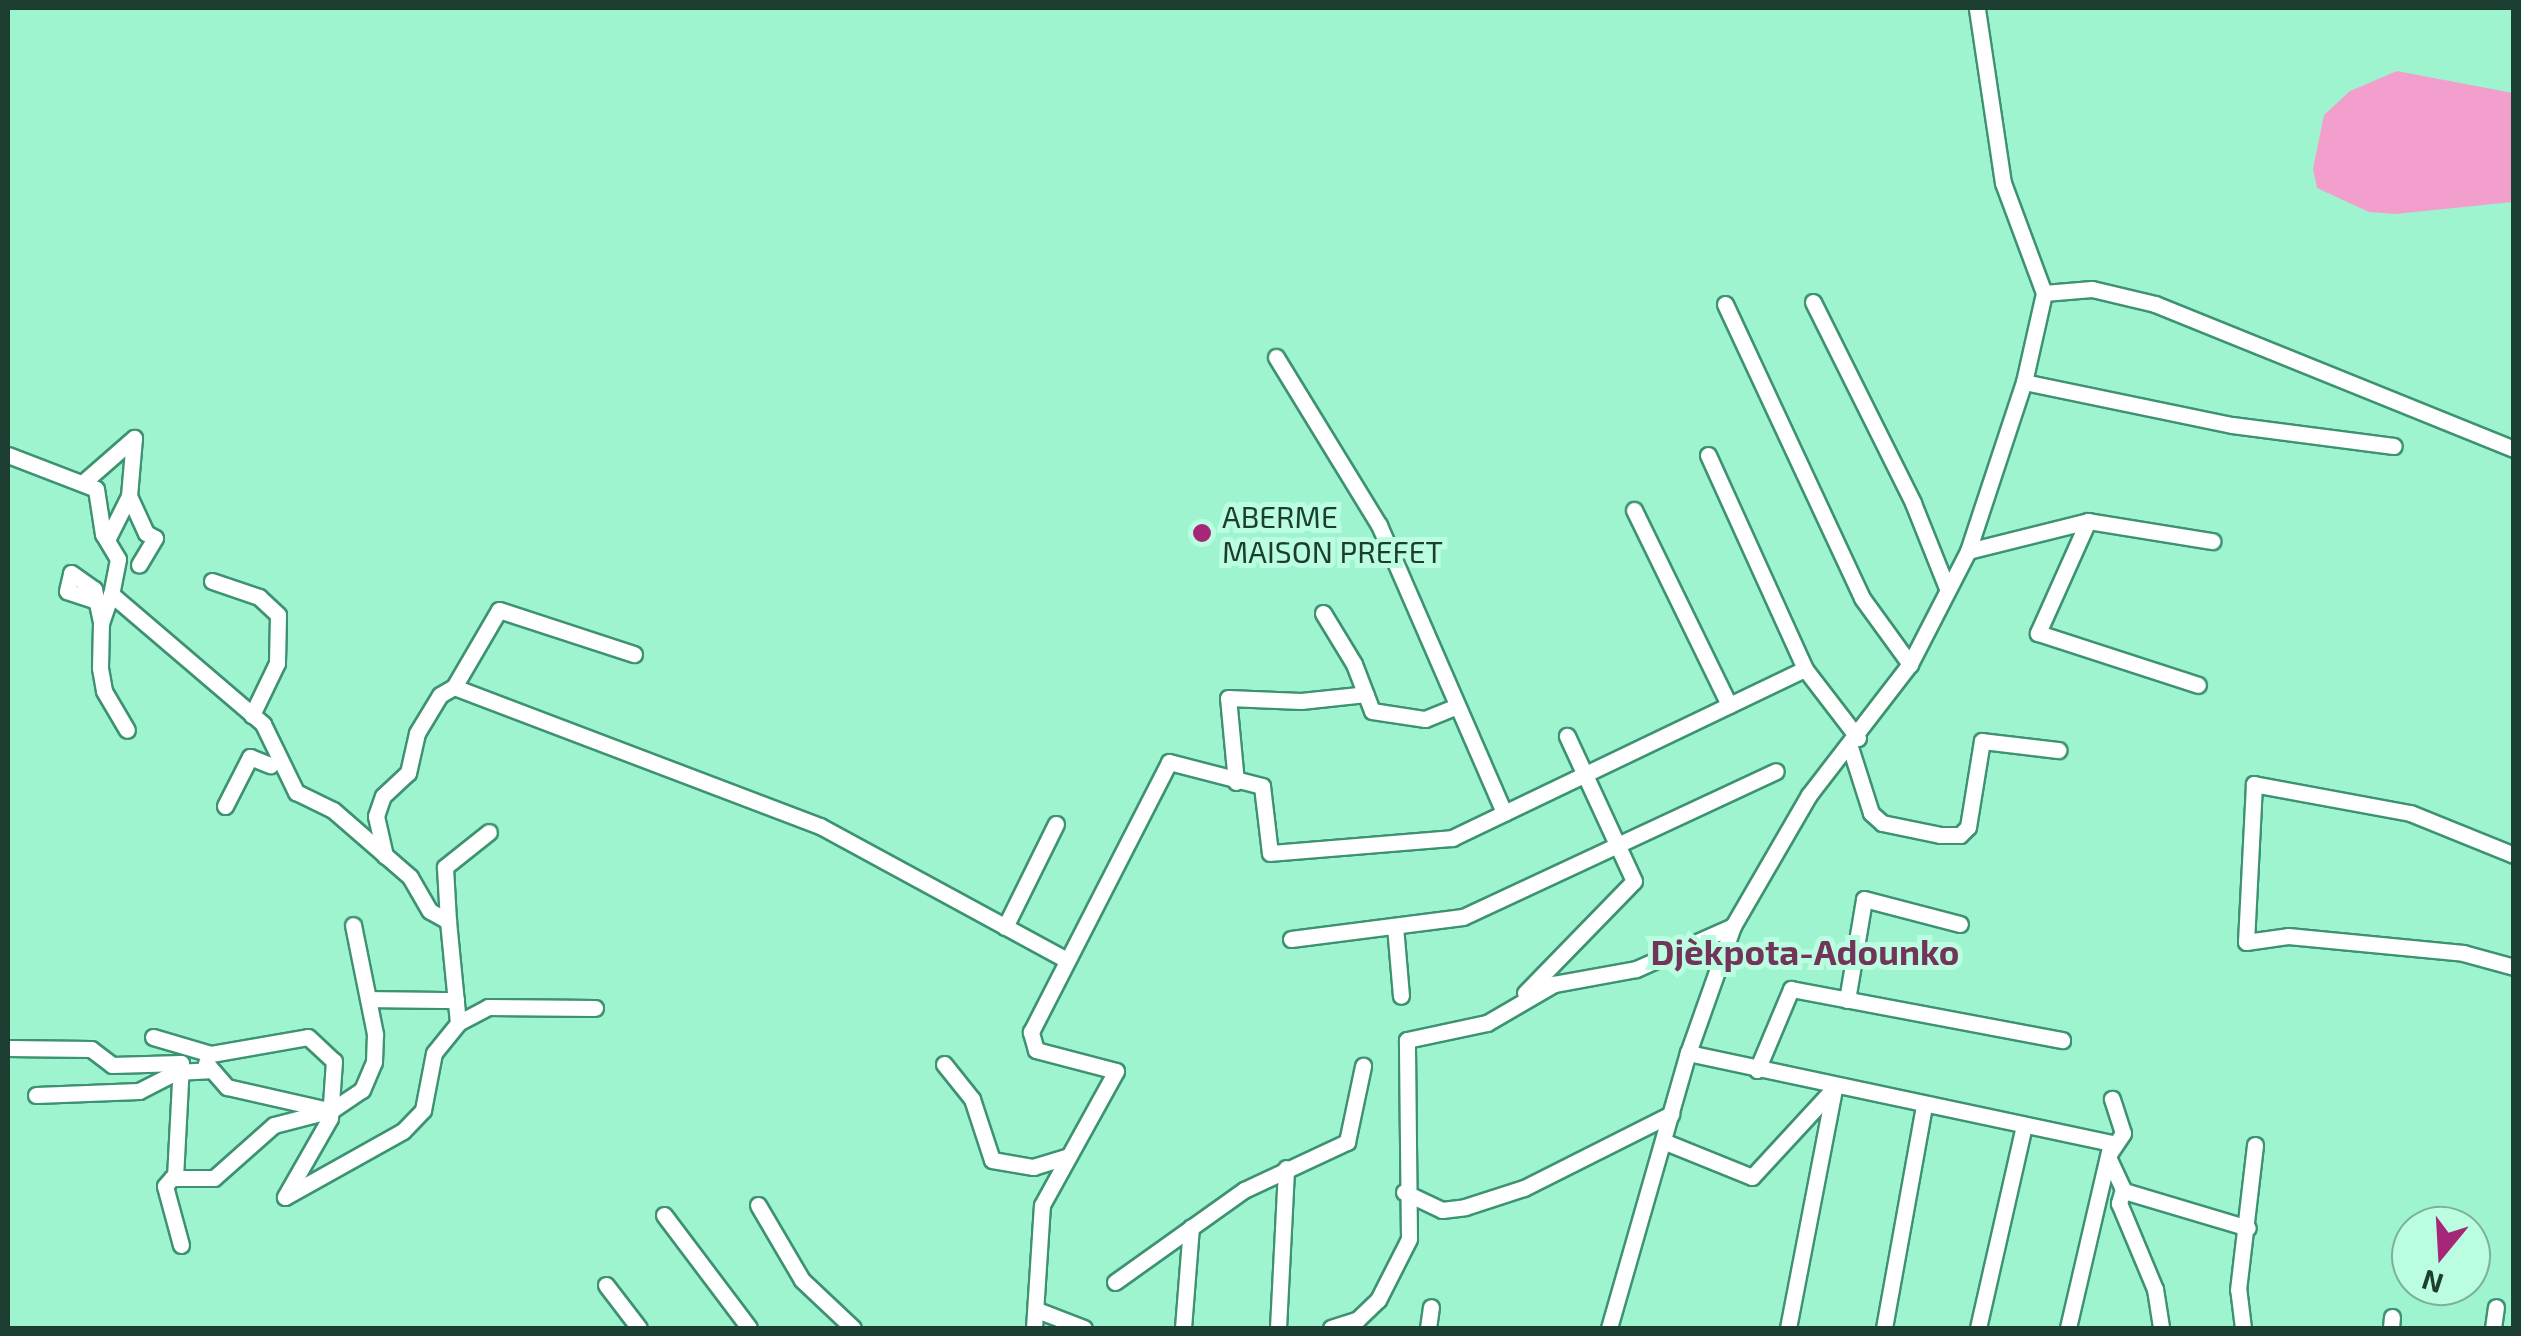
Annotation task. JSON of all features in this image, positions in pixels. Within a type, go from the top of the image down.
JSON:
[{"type":"street","points":[[1608,1328],[1688,1053],[1733,926],[1809,795],[1854,742],[1910,664],[1968,551],[2024,382],[2044,293],[2003,183],[1978,8]]},
{"type":"street","points":[[2044,293],[2092,289],[2154,304],[2514,449]]},
{"type":"street","points":[[1813,302],[1913,503],[1947,588]]},
{"type":"street","points":[[1725,304],[1862,598],[1910,664]]},
{"type":"street","points":[[1276,357],[1366,500],[1504,813]]},
{"type":"street","points":[[2024,382],[2232,425],[2394,446]]},
{"type":"street","points":[[86,480],[134,438],[129,496],[107,540]]},
{"type":"street","points":[[8,454],[86,480],[96,489],[107,540],[118,559],[101,623]]},
{"type":"street","points":[[1708,454],[1805,670],[1854,742],[1871,813],[1882,823],[1940,835],[1960,834],[1968,826],[1982,741],[2058,750]]},
{"type":"street","points":[[129,496],[146,533],[155,538],[139,566]]},
{"type":"street","points":[[1634,510],[1730,706]]},
{"type":"street","points":[[1968,551],[2088,521],[2212,540]]},
{"type":"street","points":[[2088,521],[2038,633],[2198,685]]},
{"type":"street","points":[[212,581],[259,598],[278,615],[277,664],[252,715]]},
{"type":"street","points":[[110,594],[267,728],[279,746],[286,780]]},
{"type":"street","points":[[94,600],[101,623],[104,690],[126,730]]},
{"type":"street","points":[[385,856],[376,816],[383,796],[408,773],[417,733],[440,695],[454,687],[499,610],[634,654]]},
{"type":"street","points":[[1323,613],[1372,711],[1426,718],[1455,707]]},
{"type":"street","points":[[1034,1328],[1042,1205],[1116,1071],[1036,1050],[1030,1032],[1168,762],[1262,786],[1270,853],[1452,838],[1805,670]]},
{"type":"street","points":[[454,687],[820,826],[1067,960]]},
{"type":"street","points":[[1236,782],[1228,698],[1302,701],[1366,694]]},
{"type":"street","points":[[267,728],[270,766]]},
{"type":"street","points":[[1515,1003],[1634,880],[1567,736]]},
{"type":"street","points":[[225,806],[250,757],[270,766],[385,856],[422,890],[430,912],[448,921]]},
{"type":"street","points":[[1291,940],[1463,917],[1619,848],[1776,771]]},
{"type":"street","points":[[2514,855],[2410,813],[2254,784],[2246,942],[2288,936],[2463,954],[2514,968]]},
{"type":"street","points":[[1005,927],[1056,824]]},
{"type":"street","points":[[458,1023],[445,867],[489,832]]},
{"type":"street","points":[[1847,1000],[1864,899],[1960,924]]},
{"type":"street","points":[[181,1245],[165,1186],[175,1178],[214,1178],[274,1125],[332,1110],[362,1090],[374,1062],[370,999],[353,924]]},
{"type":"street","points":[[1394,926],[1401,996]]},
{"type":"street","points":[[1331,1328],[1358,1319],[1394,1278],[1409,1239],[1404,1192],[1407,1040],[1487,1023],[1515,1003],[1554,984],[1636,969],[1733,926]]},
{"type":"street","points":[[1757,1070],[1791,989],[2062,1040]]},
{"type":"street","points":[[370,999],[456,1000]]},
{"type":"street","points":[[153,1037],[200,1052],[308,1038],[334,1062],[332,1110],[285,1197],[403,1131],[423,1110],[434,1054],[458,1023],[488,1006],[594,1008]]},
{"type":"street","points":[[8,1048],[91,1049],[112,1065],[181,1063],[184,1072],[175,1114],[175,1178]]},
{"type":"street","points":[[200,1052],[209,1070],[227,1088],[332,1110]]},
{"type":"street","points":[[1688,1053],[1834,1088],[2111,1143],[2068,1328]]},
{"type":"street","points":[[944,1064],[972,1099],[992,1160],[1033,1167],[1068,1156]]},
{"type":"street","points":[[1115,1282],[1191,1227],[1286,1168],[1347,1142],[1363,1066]]},
{"type":"street","points":[[36,1095],[139,1091],[184,1072],[209,1070]]},
{"type":"street","points":[[1663,1141],[1752,1177],[1834,1088]]},
{"type":"street","points":[[1788,1328],[1834,1088]]},
{"type":"street","points":[[2108,1156],[2122,1134],[2112,1099]]},
{"type":"street","points":[[1884,1328],[1924,1106]]},
{"type":"street","points":[[1404,1192],[1442,1210],[1466,1208],[1524,1188],[1671,1114]]},
{"type":"street","points":[[1978,1328],[2024,1126]]},
{"type":"street","points":[[2243,1328],[2238,1290],[2248,1228],[2254,1146]]},
{"type":"street","points":[[2108,1156],[2123,1188],[2160,1207],[2248,1228]]},
{"type":"street","points":[[1278,1328],[1286,1168]]},
{"type":"street","points":[[2123,1188],[2119,1203],[2155,1289],[2161,1328]]},
{"type":"street","points":[[758,1204],[802,1280],[853,1328]]},
{"type":"street","points":[[664,1215],[748,1328]]},
{"type":"street","points":[[1183,1328],[1191,1227]]},
{"type":"street","points":[[606,1285],[639,1328]]},
{"type":"street","points":[[1428,1328],[1431,1306]]},
{"type":"street","points":[[2493,1328],[2496,1307]]},
{"type":"street","points":[[1037,1310],[1084,1328]]},
{"type":"shaded area","points":[[2397,71],[2513,93],[2513,202],[2395,214],[2369,212],[2317,188],[2313,169],[2324,115],[2350,91]]},
{"type":"place","name":"ABERME MAISON PREFET","points":[[1202,533]]},
{"type":"district","name":"Djèkpota-Adounko","points":[[1805,951]]}]
